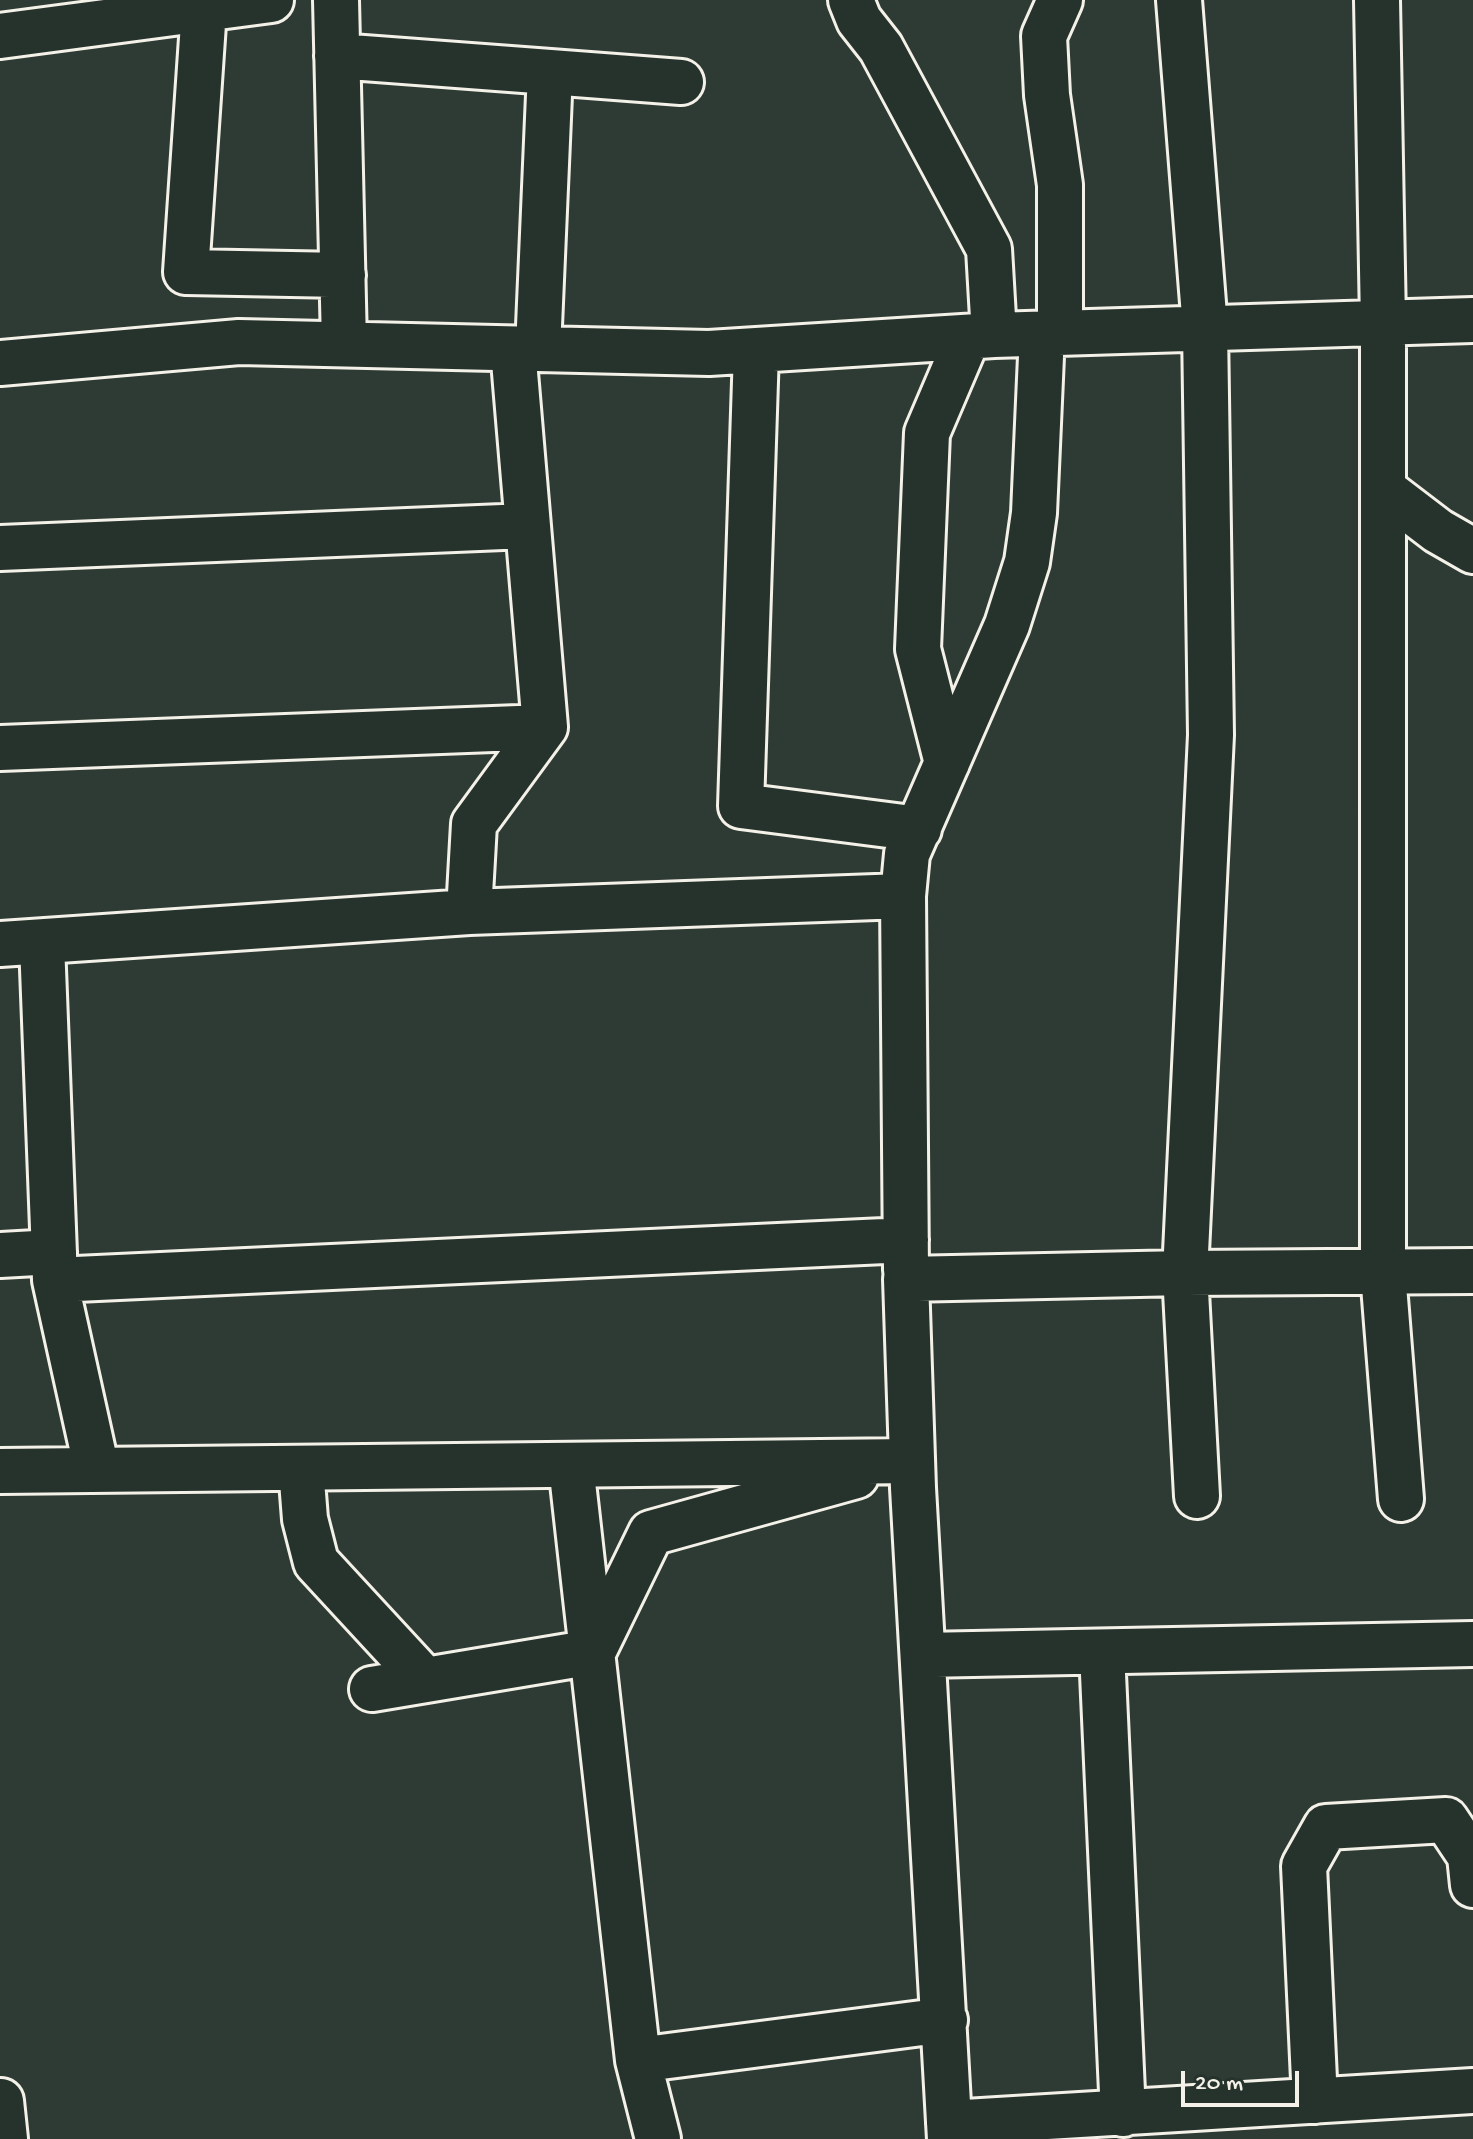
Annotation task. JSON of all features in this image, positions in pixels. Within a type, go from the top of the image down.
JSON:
[{"type":"street","points":[[19,23],[204,9],[271,0]]},
{"type":"street","points":[[336,0],[344,344]]},
{"type":"street","points":[[851,0],[859,20],[881,48],[989,249],[981,336],[927,433],[918,649],[947,763]]},
{"type":"street","points":[[1060,0],[1044,36],[1047,95],[1060,185],[1051,333],[1027,562],[1007,625],[907,854],[903,896],[906,1260],[912,1461],[949,2131],[1138,2122],[1315,2101],[1473,2091]]},
{"type":"street","points":[[1179,0],[1205,328],[1211,735],[1185,1273],[1197,1496]]},
{"type":"street","points":[[1377,0],[1383,322],[1383,1273],[1401,1499]]},
{"type":"street","points":[[204,9],[186,272],[343,275]]},
{"type":"street","points":[[337,56],[681,82]]},
{"type":"street","points":[[469,912],[474,824],[545,727],[527,526],[526,349],[550,72]]},
{"type":"street","points":[[0,363],[239,342],[709,353],[981,336],[1473,320]]},
{"type":"street","points":[[756,351],[741,806],[919,829]]},
{"type":"street","points":[[1383,489],[1438,531],[1473,551]]},
{"type":"street","points":[[0,548],[527,526]]},
{"type":"street","points":[[0,748],[545,727]]},
{"type":"street","points":[[97,1470],[54,1266],[21,943],[469,912],[903,896]]},
{"type":"street","points":[[0,1255],[54,1266],[906,1260],[1185,1273],[1473,1271]]},
{"type":"street","points":[[0,1471],[912,1461]]},
{"type":"street","points":[[593,1652],[651,1533],[912,1461]]},
{"type":"street","points":[[571,1465],[638,2060],[658,2139]]},
{"type":"street","points":[[301,1468],[305,1519],[316,1562],[425,1680]]},
{"type":"street","points":[[923,1655],[1473,1644]]},
{"type":"street","points":[[372,1689],[593,1652]]},
{"type":"street","points":[[1102,1652],[1138,2122]]},
{"type":"street","points":[[1315,2101],[1304,1866],[1326,1827],[1446,1820],[1470,1856],[1473,1885]]},
{"type":"street","points":[[638,2060],[945,2020]]}]
